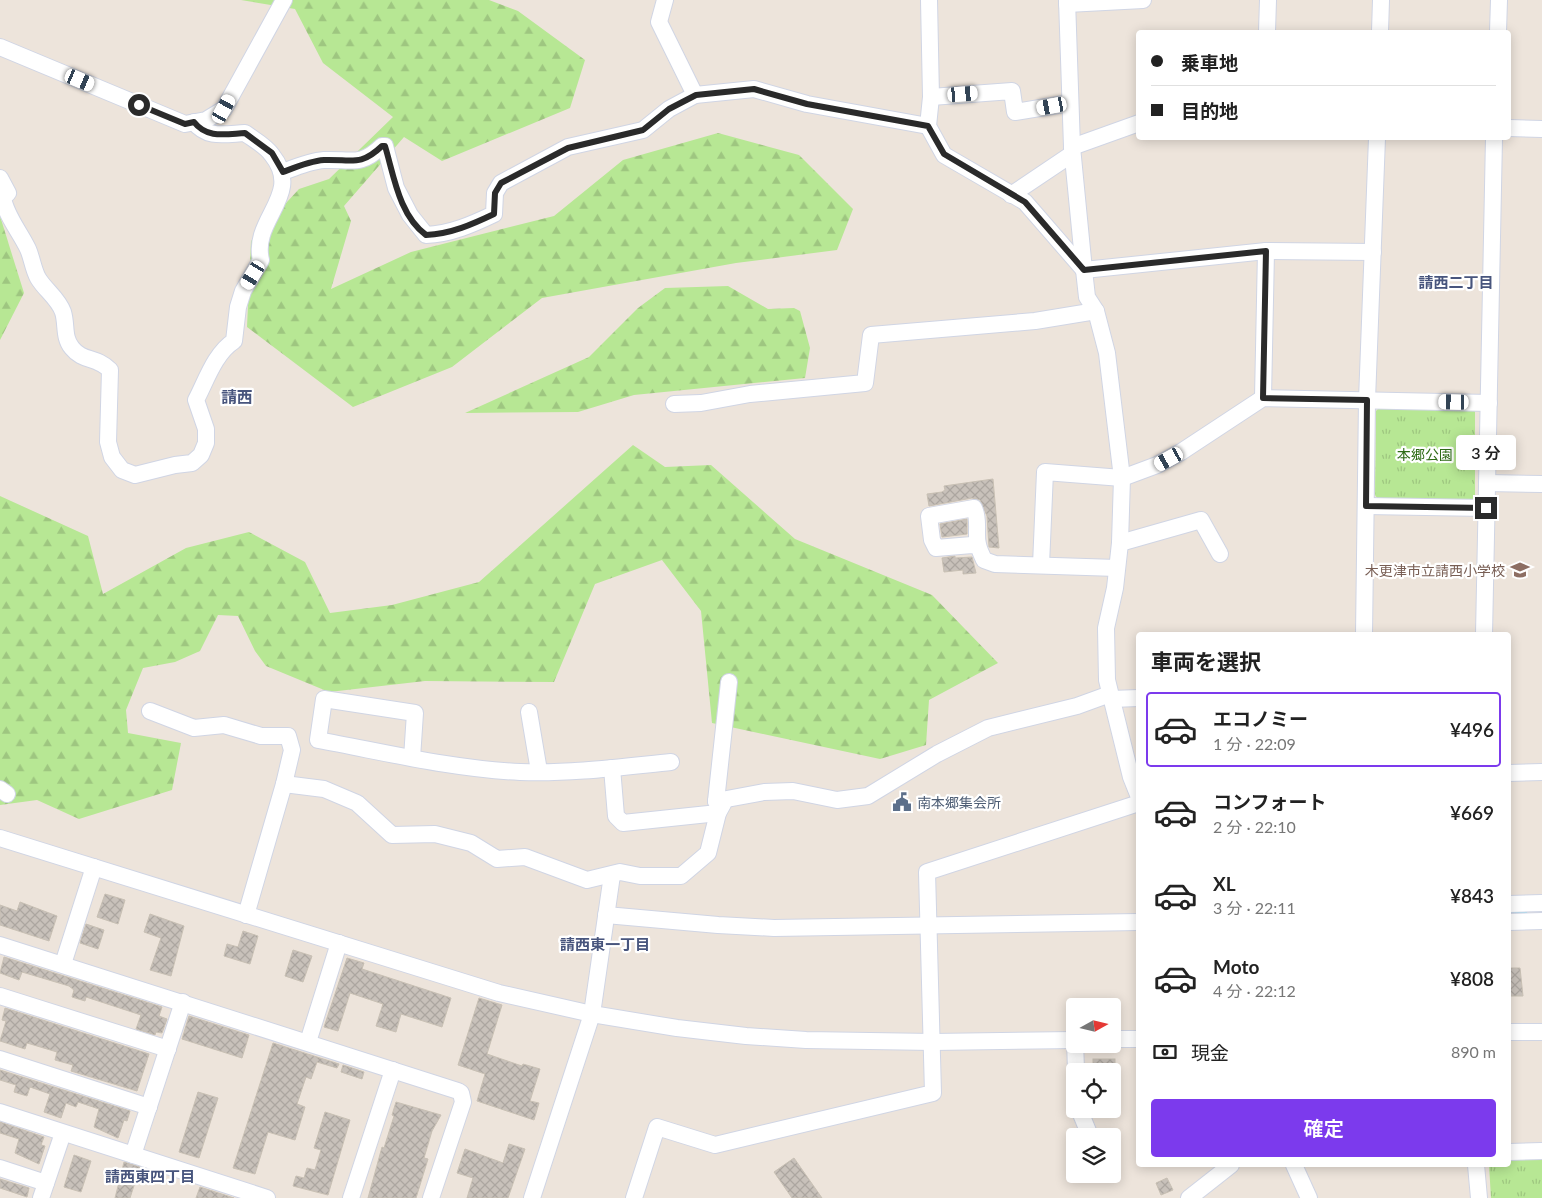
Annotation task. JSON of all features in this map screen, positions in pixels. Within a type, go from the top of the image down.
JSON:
[{"type":"street","points":[[0,47],[185,124],[206,120],[224,109],[284,0]]},
{"type":"street","points":[[665,0],[659,22],[696,95]]},
{"type":"street","points":[[929,0],[931,97],[928,126],[944,154],[1025,202],[1084,270]]},
{"type":"street","points":[[1136,790],[1107,680],[1106,628],[1120,543],[1122,478],[1107,353],[1096,311],[1087,297],[1072,150],[1067,2],[1143,0]]},
{"type":"street","points":[[1267,30],[1268,0]]},
{"type":"street","points":[[1380,30],[1381,0]]},
{"type":"street","points":[[1498,30],[1499,0]]},
{"type":"street","points":[[283,172],[314,162],[353,162],[365,160],[382,146],[385,146],[396,188],[410,215],[426,235],[437,235],[468,227],[494,214],[495,193],[501,183],[568,148],[643,130],[669,109],[696,95],[754,89],[807,104],[928,126]]},
{"type":"street","points":[[931,97],[1012,91],[1015,112],[1070,103]]},
{"type":"street","points":[[0,178],[8,193],[3,198],[4,206],[27,248],[38,278],[61,307],[65,336],[72,349],[83,358],[101,361],[110,370],[108,442],[112,458],[122,470],[135,475],[192,462],[201,455],[206,442],[206,429],[196,400],[216,362],[227,345],[234,340],[238,307],[243,291],[261,260],[259,249],[263,227],[282,197],[283,172],[272,153],[245,133],[214,135],[201,131],[194,122]]},
{"type":"street","points":[[1012,195],[1072,150],[1136,124]]},
{"type":"street","points":[[1511,128],[1542,129]]},
{"type":"street","points":[[1364,632],[1367,400],[1378,140]]},
{"type":"street","points":[[1484,632],[1494,140]]},
{"type":"street","points":[[1084,270],[1266,251],[1373,252]]},
{"type":"street","points":[[1263,398],[1266,251]]},
{"type":"street","points":[[674,404],[701,403],[750,394],[865,383],[871,335],[1035,321],[1096,311]]},
{"type":"street","points":[[1041,565],[1045,472],[1122,478],[1157,465],[1181,452],[1263,398],[1489,403]]},
{"type":"street","points":[[1487,483],[1542,484]]},
{"type":"street","points":[[1366,506],[1486,508]]},
{"type":"street","points":[[1120,543],[1202,520],[1220,554]]},
{"type":"street","points":[[977,542],[984,560],[995,564],[1117,568]]},
{"type":"street","points":[[284,784],[324,790],[357,804],[392,835],[435,834],[471,844],[497,859],[525,857],[588,880],[620,872],[640,876],[681,876],[708,853],[717,807],[729,682]]},
{"type":"street","points":[[612,768],[616,816],[623,823],[717,807],[764,792],[793,791],[837,800],[868,796],[937,754],[988,728],[1110,696],[1136,698]]},
{"type":"street","points":[[412,758],[415,713],[324,699],[318,740],[412,758],[520,772],[612,768],[671,762]]},
{"type":"street","points":[[150,711],[194,728],[224,725],[262,736],[288,736],[292,750],[284,784],[246,914]]},
{"type":"street","points":[[529,712],[539,771]]},
{"type":"street","points":[[1511,773],[1542,772]]},
{"type":"street","points":[[634,1198],[657,1128],[715,1146],[933,1093],[927,872],[1136,804]]},
{"type":"street","points":[[0,838],[499,993],[592,1014],[677,1028],[746,1036],[933,1042],[1066,1040]]},
{"type":"street","points":[[63,964],[94,867]]},
{"type":"street","points":[[532,1198],[592,1014],[612,875]]},
{"type":"street","points":[[1511,904],[1542,903]]},
{"type":"street","points":[[606,915],[718,926],[774,928],[1136,922]]},
{"type":"street","points":[[1511,922],[1542,922]]},
{"type":"street","points":[[308,1042],[339,943]]},
{"type":"street","points":[[0,945],[458,1091],[463,1097],[463,1102],[431,1198]]},
{"type":"street","points":[[0,996],[168,1049]]},
{"type":"street","points":[[133,1155],[183,1002]]},
{"type":"street","points":[[1511,1032],[1542,1032]]},
{"type":"street","points":[[1121,1039],[1136,1039]]},
{"type":"street","points":[[0,1059],[149,1107]]},
{"type":"street","points":[[351,1198],[393,1070]]},
{"type":"street","points":[[0,1112],[133,1155],[236,1193],[267,1198]]},
{"type":"street","points":[[0,1168],[44,1190],[63,1133]]},
{"type":"street","points":[[1511,1152],[1542,1151]]},
{"type":"street","points":[[1189,1198],[1228,1167]]},
{"type":"street","points":[[1295,1167],[1309,1198]]},
{"type":"street","points":[[1476,1167],[1479,1198]]},
{"type":"green space","points":[[241,0],[489,0],[518,11],[585,60],[570,108],[442,161],[404,137],[344,206],[351,221],[331,289],[411,252],[554,216],[623,160],[718,133],[799,155],[853,209],[837,250],[736,263],[542,298],[452,367],[353,407],[247,327],[251,241],[299,189],[329,179],[393,117],[323,63],[295,9]]},
{"type":"green space","points":[[0,216],[24,293],[0,340]]},
{"type":"green space","points":[[728,286],[768,309],[794,308],[800,311],[810,348],[805,378],[634,395],[578,412],[465,413],[589,357],[638,308],[665,288]]},
{"type":"green space","name":"本郷公園","points":[[1382,405],[1472,407],[1475,412],[1475,498],[1472,502],[1380,502],[1375,495],[1376,411]]},
{"type":"green space","points":[[633,445],[665,467],[711,465],[795,539],[932,595],[998,663],[929,700],[926,745],[880,759],[712,723],[701,611],[662,560],[595,584],[554,682],[425,681],[329,692],[266,666],[255,651],[238,616],[218,615],[200,651],[175,662],[143,668],[126,710],[128,733],[181,743],[172,790],[79,819],[37,800],[0,805],[0,496],[88,536],[103,594],[186,548],[249,532],[305,562],[330,613],[392,605],[479,582]]},
{"type":"green space","points":[[1542,1158],[1542,1198],[1491,1198],[1489,1167],[1511,1167],[1511,1160]]},
{"type":"building","points":[[993,479],[999,548],[989,547],[987,516],[980,500],[972,498],[929,506],[927,494],[942,492],[945,490],[944,486]]},
{"type":"building","points":[[967,519],[967,534],[942,537],[940,524]]},
{"type":"building","points":[[955,556],[955,558],[972,557],[976,573],[963,574],[963,570],[944,572],[942,558]]},
{"type":"building","points":[[105,894],[125,900],[118,924],[97,917]]},
{"type":"building","points":[[20,902],[57,916],[49,941],[0,925],[0,905],[17,911]]},
{"type":"building","points":[[150,914],[184,926],[171,976],[150,970],[161,938],[144,932]]},
{"type":"building","points":[[86,924],[104,930],[98,949],[80,943]]},
{"type":"building","points":[[243,931],[258,936],[250,964],[224,956],[227,944],[238,947]]},
{"type":"building","points":[[293,950],[312,956],[303,982],[285,976]]},
{"type":"building","points":[[4,957],[162,1007],[159,1016],[167,1019],[162,1033],[156,1032],[155,1035],[136,1029],[141,1015],[86,997],[85,1001],[72,997],[74,990],[69,986],[22,972],[19,980],[0,973]]},
{"type":"building","points":[[347,958],[364,963],[362,969],[451,998],[442,1027],[401,1014],[396,1032],[376,1026],[383,1004],[350,993],[338,1031],[324,1027]]},
{"type":"building","points":[[1511,968],[1520,968],[1523,996],[1511,996]]},
{"type":"building","points":[[479,998],[502,1005],[487,1054],[522,1066],[523,1064],[540,1069],[530,1101],[539,1103],[534,1120],[477,1101],[485,1074],[458,1065]]},
{"type":"building","points":[[5,1008],[149,1054],[137,1091],[71,1071],[73,1065],[55,1060],[57,1052],[27,1043],[25,1049],[0,1041],[6,1021],[2,1020]]},
{"type":"building","points":[[189,1016],[249,1035],[242,1058],[182,1039]]},
{"type":"building","points":[[273,1043],[339,1064],[337,1068],[317,1062],[311,1079],[306,1077],[297,1104],[305,1107],[295,1140],[268,1132],[255,1174],[233,1168]]},
{"type":"building","points":[[1093,1059],[1115,1059],[1115,1063],[1093,1063]]},
{"type":"building","points":[[343,1065],[364,1072],[362,1079],[341,1072]]},
{"type":"building","points":[[0,1070],[130,1111],[127,1121],[124,1120],[118,1138],[94,1127],[99,1109],[78,1102],[76,1107],[66,1103],[61,1118],[44,1112],[50,1094],[30,1087],[27,1096],[14,1092],[16,1085],[0,1080]]},
{"type":"building","points":[[198,1092],[218,1098],[199,1158],[179,1152]]},
{"type":"building","points":[[396,1102],[441,1115],[432,1131],[424,1158],[428,1159],[416,1198],[368,1198],[382,1147],[384,1148],[394,1116],[392,1115]]},
{"type":"building","points":[[325,1112],[350,1120],[328,1195],[293,1186],[296,1176],[304,1178],[307,1168],[315,1170],[321,1150],[314,1148]]},
{"type":"building","points":[[0,1122],[44,1137],[41,1145],[45,1146],[39,1164],[15,1153],[19,1139],[0,1133]]},
{"type":"building","points":[[509,1144],[525,1149],[508,1198],[467,1198],[473,1178],[457,1173],[465,1149],[503,1163]]},
{"type":"building","points":[[74,1155],[91,1161],[81,1192],[64,1187]]},
{"type":"building","points":[[794,1158],[822,1198],[792,1198],[774,1172]]},
{"type":"building","points":[[124,1162],[140,1167],[130,1198],[115,1198]]},
{"type":"building","points":[[1167,1178],[1173,1190],[1161,1195],[1156,1183]]},
{"type":"building","points":[[0,1179],[29,1188],[27,1197],[0,1188]]},
{"type":"building","points":[[200,1187],[234,1198],[196,1198]]},
{"type":"waterway","points":[[1511,914],[1525,913]]},
{"type":"place","name":"木更津市立請西小学校","points":[[1520,570]]},
{"type":"place","name":"南本郷集会所","points":[[902,802]]},
{"type":"district","name":"請西二丁目","points":[[1456,282]]},
{"type":"district","name":"請西","points":[[237,396]]},
{"type":"district","name":"請西東一丁目","points":[[605,944]]},
{"type":"district","name":"請西東四丁目","points":[[150,1176]]},
{"type":"route","points":[[139,105],[185,124],[194,122],[201,131],[214,135],[245,133],[272,153],[283,172],[325,160],[353,162],[365,160],[382,146],[385,146],[392,179],[396,188],[410,215],[426,235],[437,235],[468,227],[494,214],[496,206],[495,193],[501,183],[568,148],[643,130],[669,109],[696,95],[754,89],[807,104],[928,126],[944,154],[1025,202],[1084,270],[1266,251],[1263,398],[1367,400],[1366,506],[1486,508]]}]
